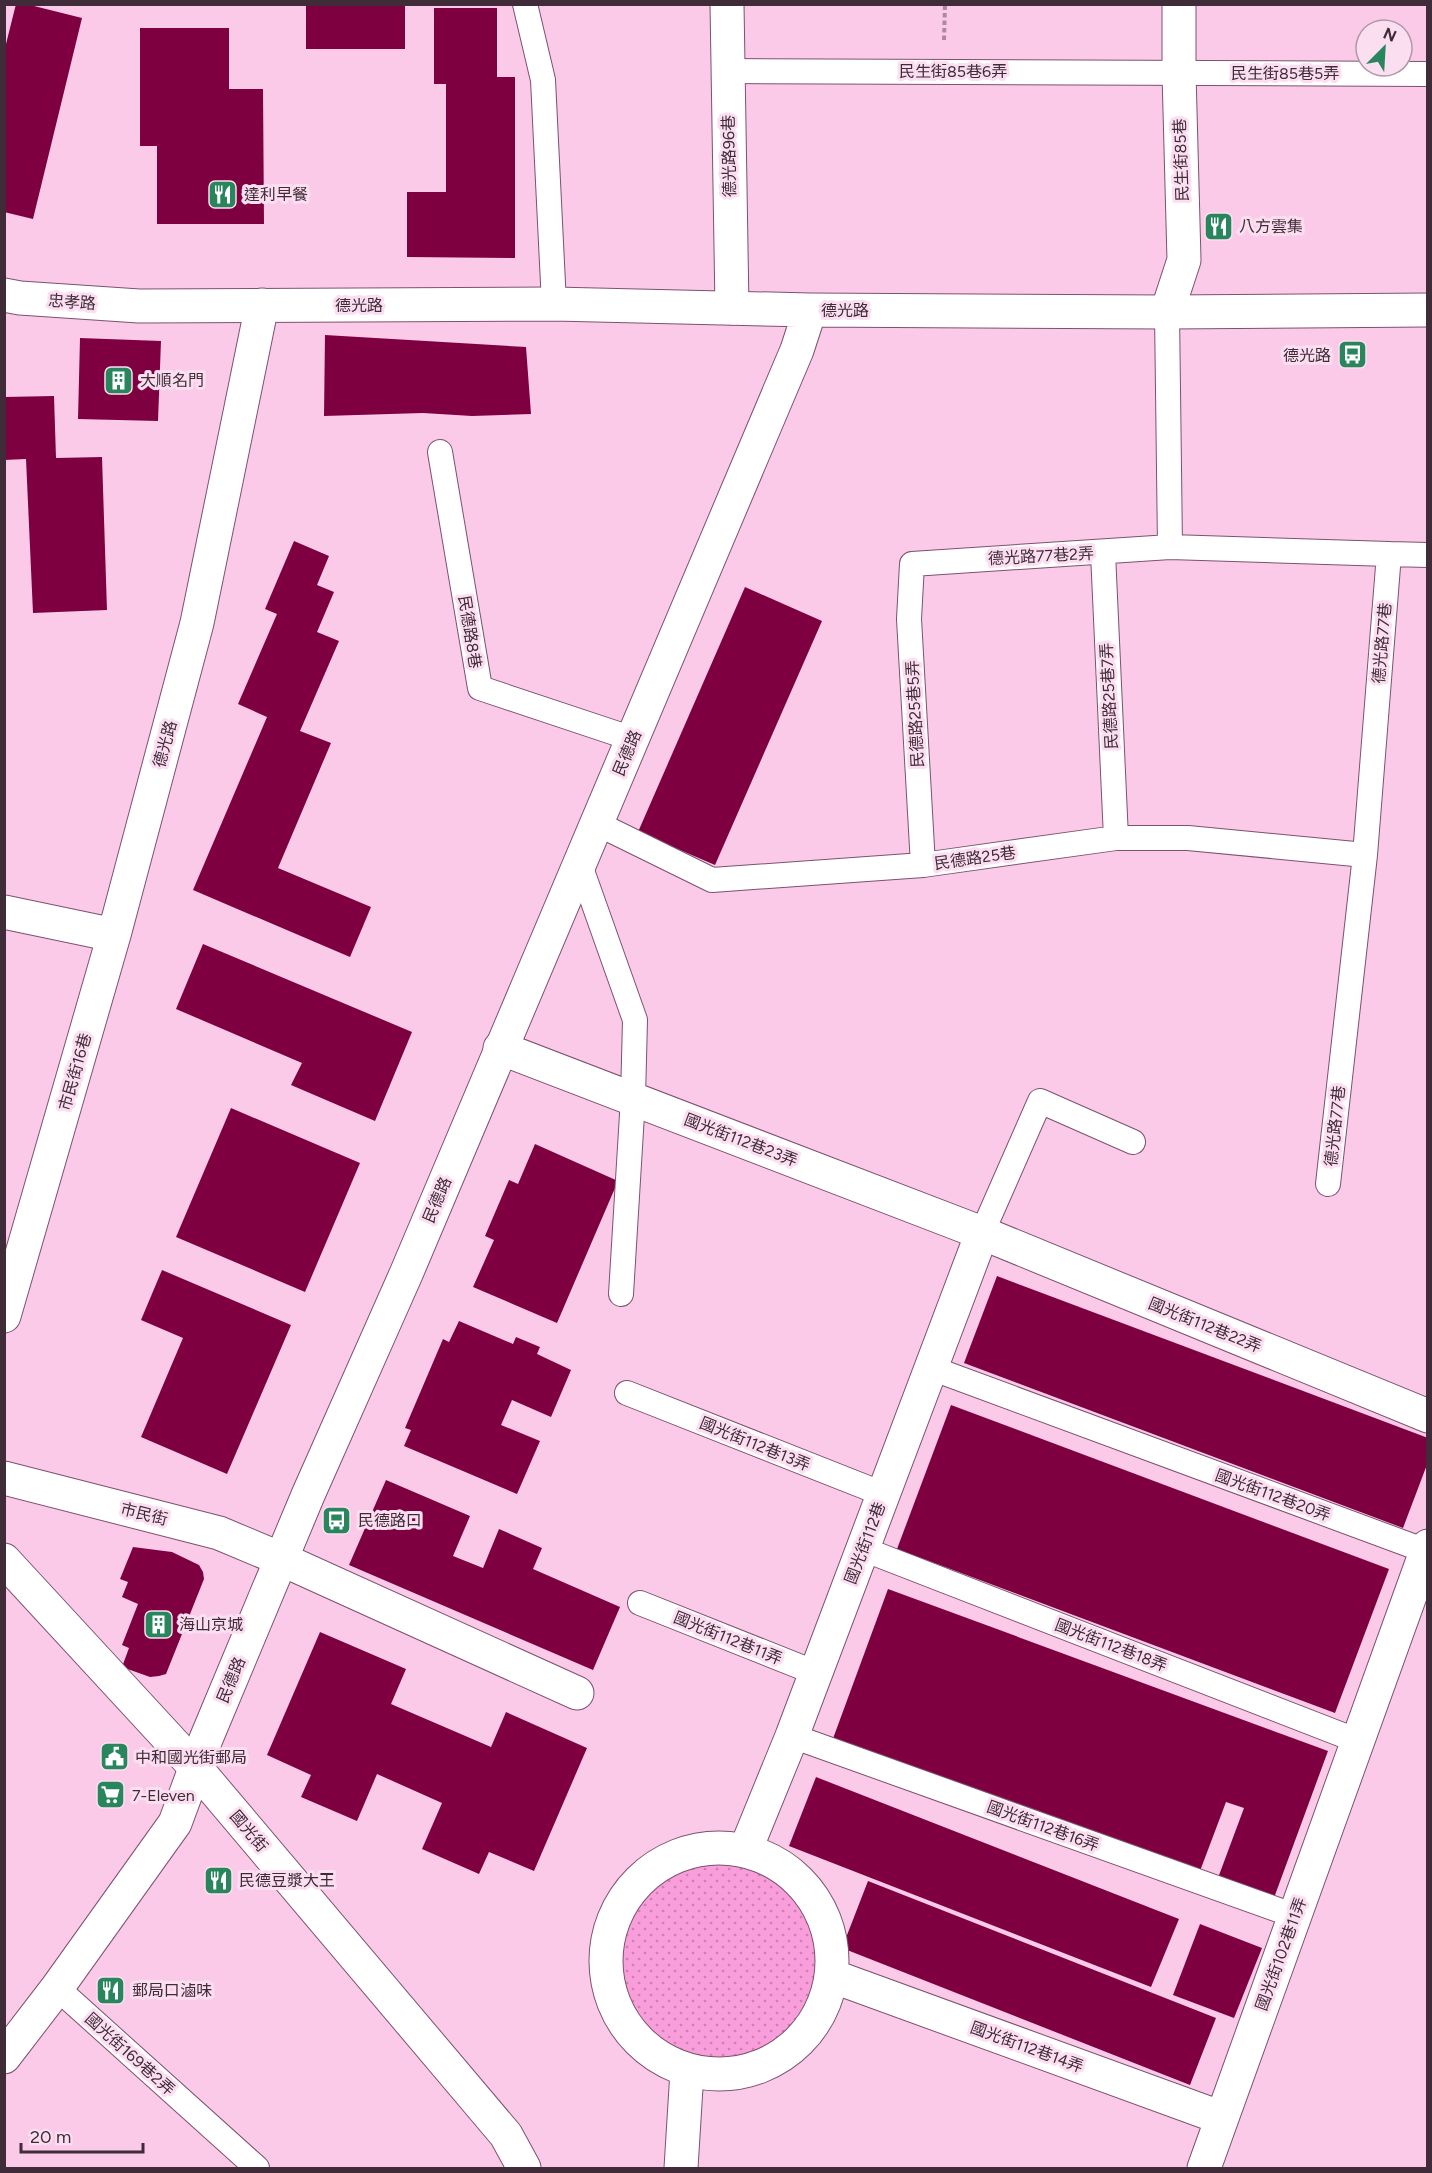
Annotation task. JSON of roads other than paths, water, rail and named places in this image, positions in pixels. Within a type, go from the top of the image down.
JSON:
[{"type":"street","name":"德光路96巷","points":[[727,4],[732,308]]},
{"type":"street","name":"民生街85巷","points":[[1167,312],[1184,260],[1179,4]]},
{"type":"street","name":"忠孝路","points":[[4,295],[139,306]]},
{"type":"street","name":"德光路","points":[[139,306],[554,304],[810,310],[1167,312],[1428,310]]},
{"type":"street","name":"德光路","points":[[114,935],[197,623],[262,305]]},
{"type":"street","name":"民德路","points":[[4,2057],[57,1988],[175,1823],[195,1767],[281,1559],[406,1274],[500,1048],[598,824],[797,350],[810,310]]},
{"type":"street","points":[[4,912],[114,935]]},
{"type":"street","name":"市民街16巷","points":[[4,1316],[114,935]]},
{"type":"street","name":"國光街112巷23弄","points":[[500,1048],[982,1233]]},
{"type":"street","name":"國光街112巷","points":[[745,1851],[792,1736],[982,1233]]},
{"type":"street","name":"國光街112巷22弄","points":[[982,1233],[1428,1416]]},
{"type":"street","name":"市民街","points":[[4,1478],[219,1533],[577,1693]]},
{"type":"street","name":"國光街112巷20弄","points":[[1358,1740],[1427,1549]]},
{"type":"street","name":"國光街","points":[[4,1560],[195,1767],[506,2135],[524,2169]]},
{"type":"street","name":"國光街102巷11弄","points":[[1204,2169],[1358,1740]]},
{"type":"street","points":[[706,1848],[745,1851],[776,1863],[802,1885],[821,1912],[831,1944],[832,1976],[828,1994],[814,2023],[796,2044],[764,2066],[726,2075],[687,2071],[652,2054],[624,2026],[608,1990],[605,1952],[615,1914],[637,1882],[668,1859],[706,1848]]},
{"type":"street","name":"國光街112巷14弄","points":[[832,1976],[1222,2118]]},
{"type":"street","points":[[681,2169],[687,2071]]},
{"type":"lane","points":[[525,4],[543,80],[554,304]]},
{"type":"lane","name":"民生街85巷6弄","points":[[728,71],[1179,73]]},
{"type":"lane","name":"民生街85巷5弄","points":[[1179,73],[1428,74]]},
{"type":"lane","points":[[1167,312],[1170,548],[1428,555]]},
{"type":"lane","name":"民德路8巷","points":[[440,452],[480,688],[633,739]]},
{"type":"lane","name":"德光路77巷2弄","points":[[912,564],[1170,548]]},
{"type":"lane","name":"民德路25巷7弄","points":[[1103,553],[1116,838]]},
{"type":"lane","name":"德光路77巷","points":[[1328,1184],[1365,855],[1389,554]]},
{"type":"lane","name":"民德路25巷5弄","points":[[912,564],[909,619],[923,865]]},
{"type":"lane","name":"民德路25巷","points":[[598,824],[712,880],[923,865],[1116,838],[1188,838],[1365,855]]},
{"type":"lane","points":[[580,865],[635,1020],[633,1098],[621,1294]]},
{"type":"lane","points":[[982,1233],[1040,1101],[1133,1142]]},
{"type":"lane","name":"國光街112巷20弄","points":[[931,1368],[1427,1549]]},
{"type":"lane","name":"國光街112巷13弄","points":[[627,1393],[883,1494]]},
{"type":"lane","name":"國光街112巷18弄","points":[[863,1549],[1358,1740]]},
{"type":"lane","name":"國光街112巷11弄","points":[[640,1603],[816,1673]]},
{"type":"lane","name":"國光街112巷16弄","points":[[792,1736],[1295,1916]]},
{"type":"lane","name":"國光街169巷2弄","points":[[57,1988],[257,2169]]},
{"type":"place","name":"達利早餐","points":[[223,194]]},
{"type":"place","name":"八方雲集","points":[[1218,226]]},
{"type":"place","name":"德光路","points":[[1352,355]]},
{"type":"place","name":"大順名門","points":[[119,380]]},
{"type":"place","name":"民德路口","points":[[337,1520]]},
{"type":"place","name":"海山京城","points":[[158,1624]]},
{"type":"place","name":"中和國光街郵局","points":[[114,1757]]},
{"type":"place","name":"7-Eleven","points":[[111,1795]]},
{"type":"place","name":"民德豆漿大王","points":[[218,1880]]},
{"type":"place","name":"郵局口滷味","points":[[111,1990]]}]
